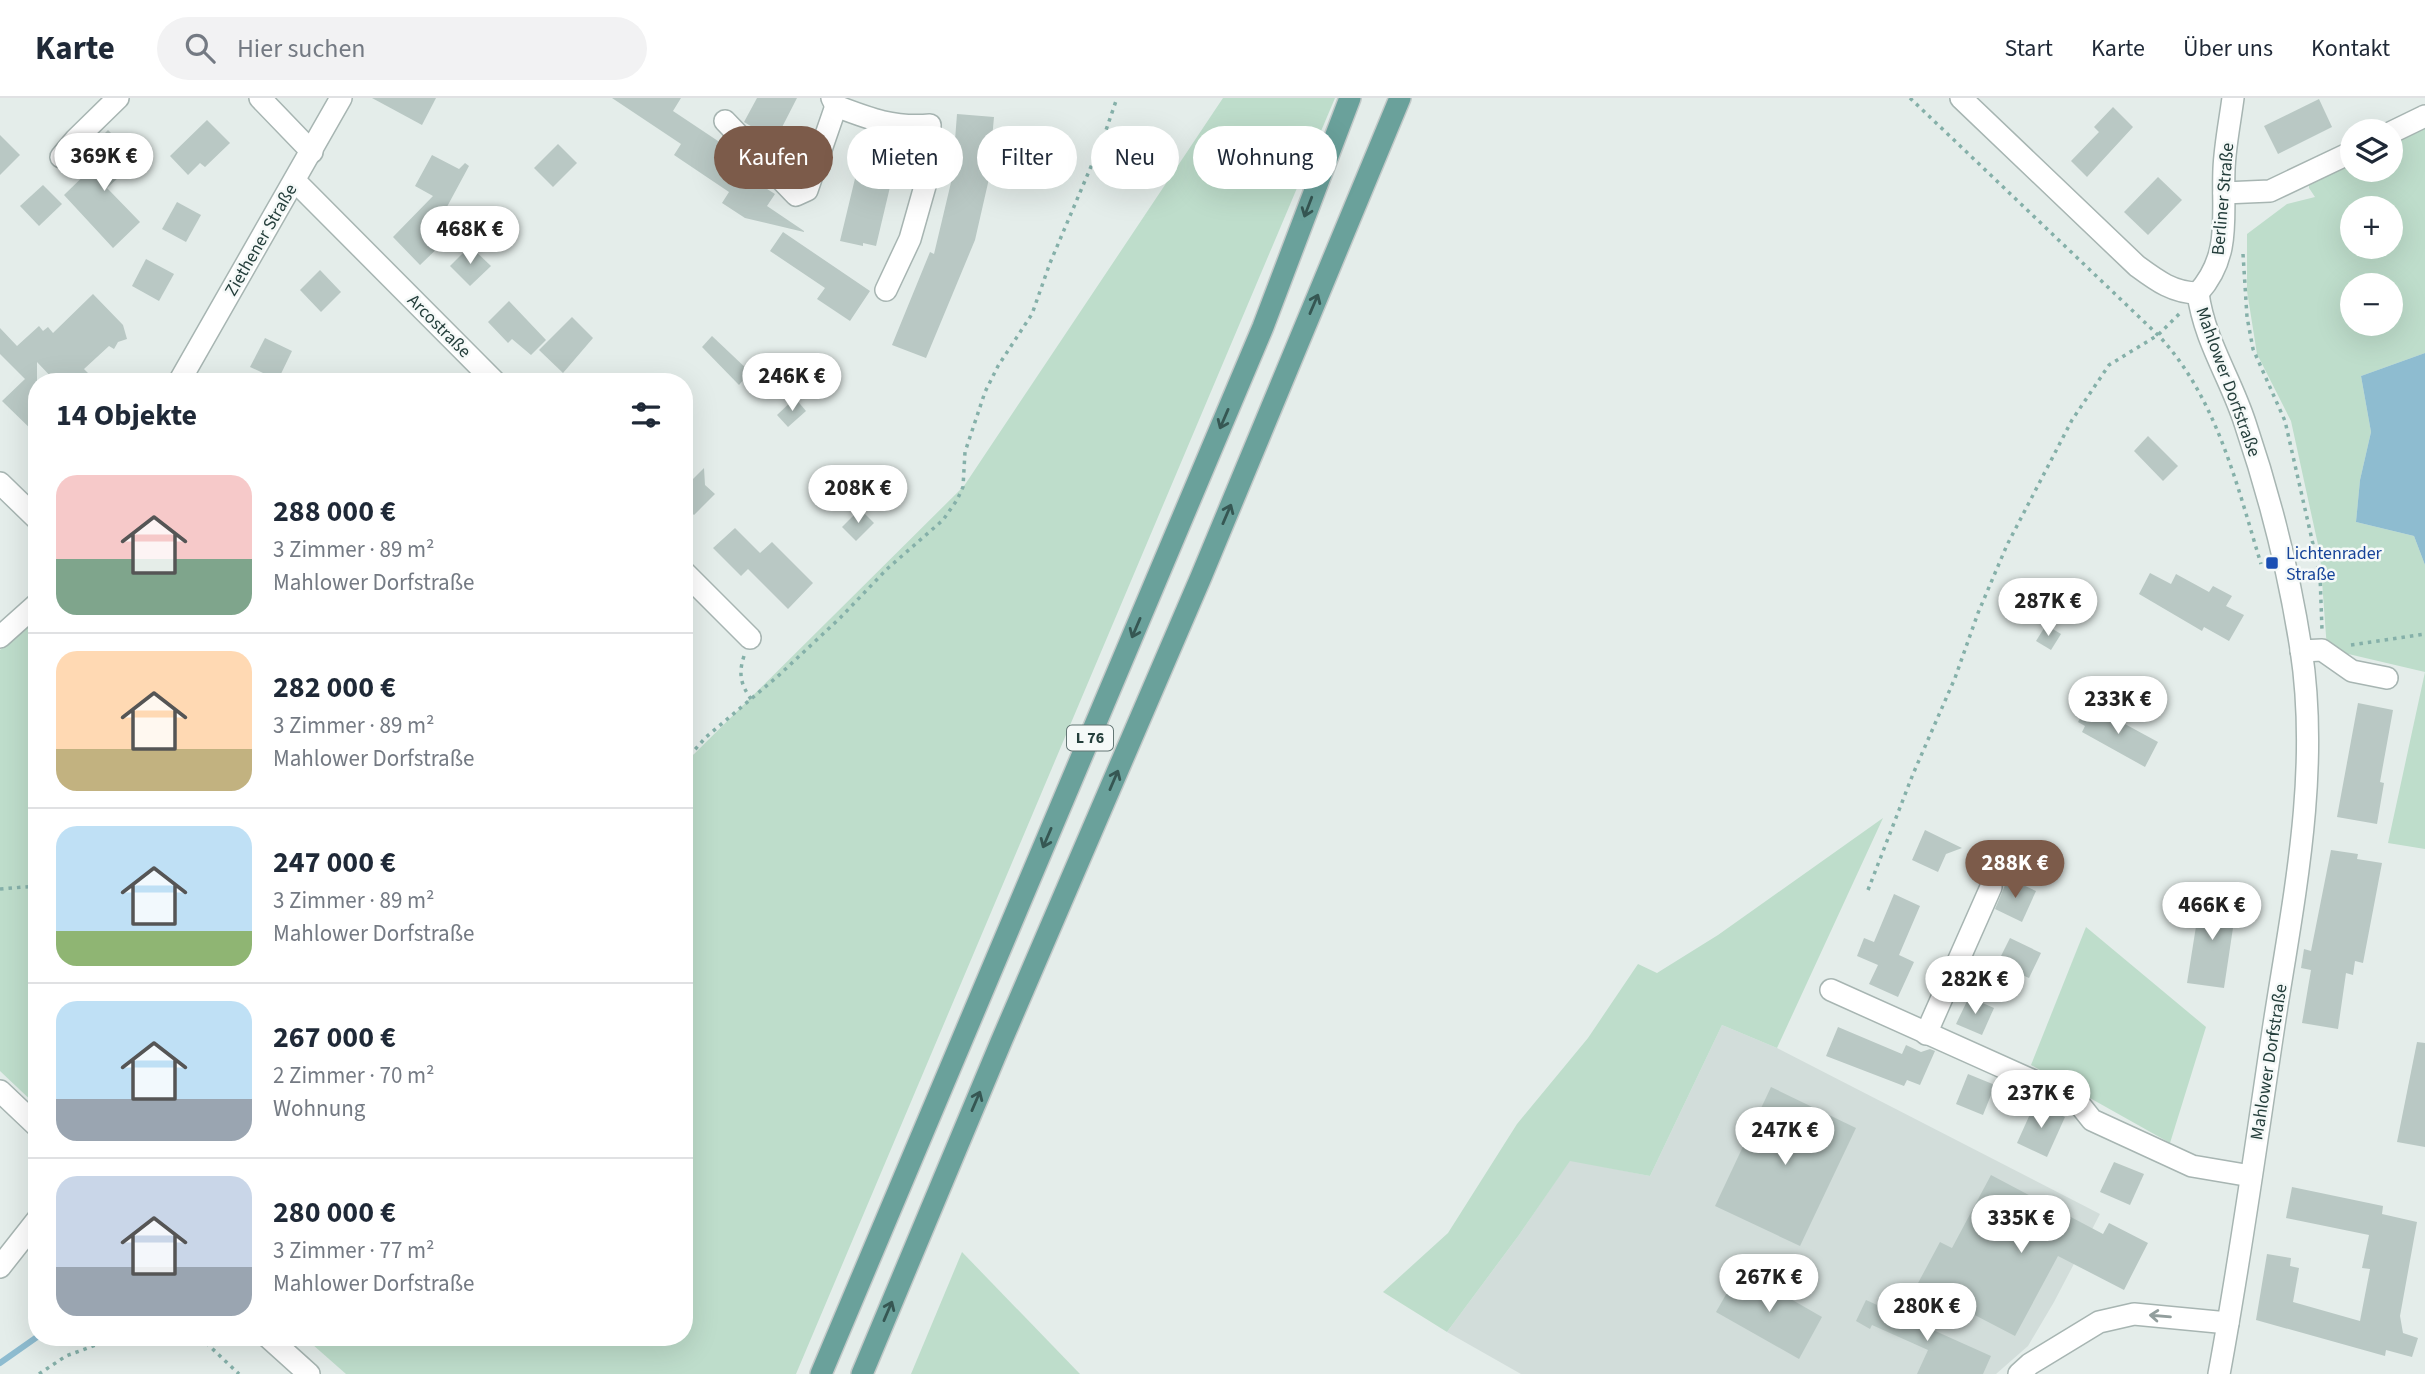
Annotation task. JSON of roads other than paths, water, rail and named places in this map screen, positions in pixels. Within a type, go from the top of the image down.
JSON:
[{"type":"main road","name":"L 76","points":[[821,1374],[1263,327],[1350,98]]},
{"type":"main road","name":"L 76","points":[[862,1374],[1000,1042],[1201,577],[1400,98]]},
{"type":"street","points":[[61,157],[118,98]]},
{"type":"street","points":[[260,98],[312,152]]},
{"type":"street","name":"Ziethener Straße","points":[[184,373],[341,98]]},
{"type":"street","points":[[1961,98],[2137,266],[2165,286],[2184,293],[2198,293]]},
{"type":"street","name":"Berliner Straße","points":[[2198,293],[2209,281],[2220,259],[2223,241],[2224,167],[2233,98]]},
{"type":"street","points":[[725,121],[796,195],[807,190],[834,102],[883,124],[908,127],[930,125],[929,172],[910,239],[886,290]]},
{"type":"street","points":[[2403,127],[2425,116]]},
{"type":"street","points":[[2224,193],[2270,191],[2340,158]]},
{"type":"street","name":"Arcostraße","points":[[295,181],[486,373]]},
{"type":"street","name":"Mahlower Dorfstraße","points":[[2198,293],[2201,316],[2245,421],[2284,556],[2301,651],[2307,743],[2304,817],[2219,1374]]},
{"type":"street","points":[[0,483],[28,510]]},
{"type":"street","points":[[693,581],[750,638]]},
{"type":"street","points":[[0,636],[28,612]]},
{"type":"street","points":[[2301,651],[2322,650],[2352,671],[2387,678]]},
{"type":"street","points":[[1926,1034],[1991,887]]},
{"type":"street","points":[[1830,990],[2077,1100],[2092,1120],[2192,1166],[2251,1176]]},
{"type":"street","points":[[0,1091],[28,1117]]},
{"type":"street","points":[[0,1267],[28,1231]]},
{"type":"street","points":[[2019,1374],[2030,1364],[2099,1322],[2134,1314],[2228,1323]]},
{"type":"street","points":[[278,1346],[309,1374]]},
{"type":"water","points":[[2425,353],[2425,565],[2414,536],[2356,522],[2360,480],[2371,432],[2361,376]]},
{"type":"waterway","points":[[0,1363],[28,1343]]},
{"type":"place","name":"Lichtenrader Straße","points":[[2272,563]]}]
